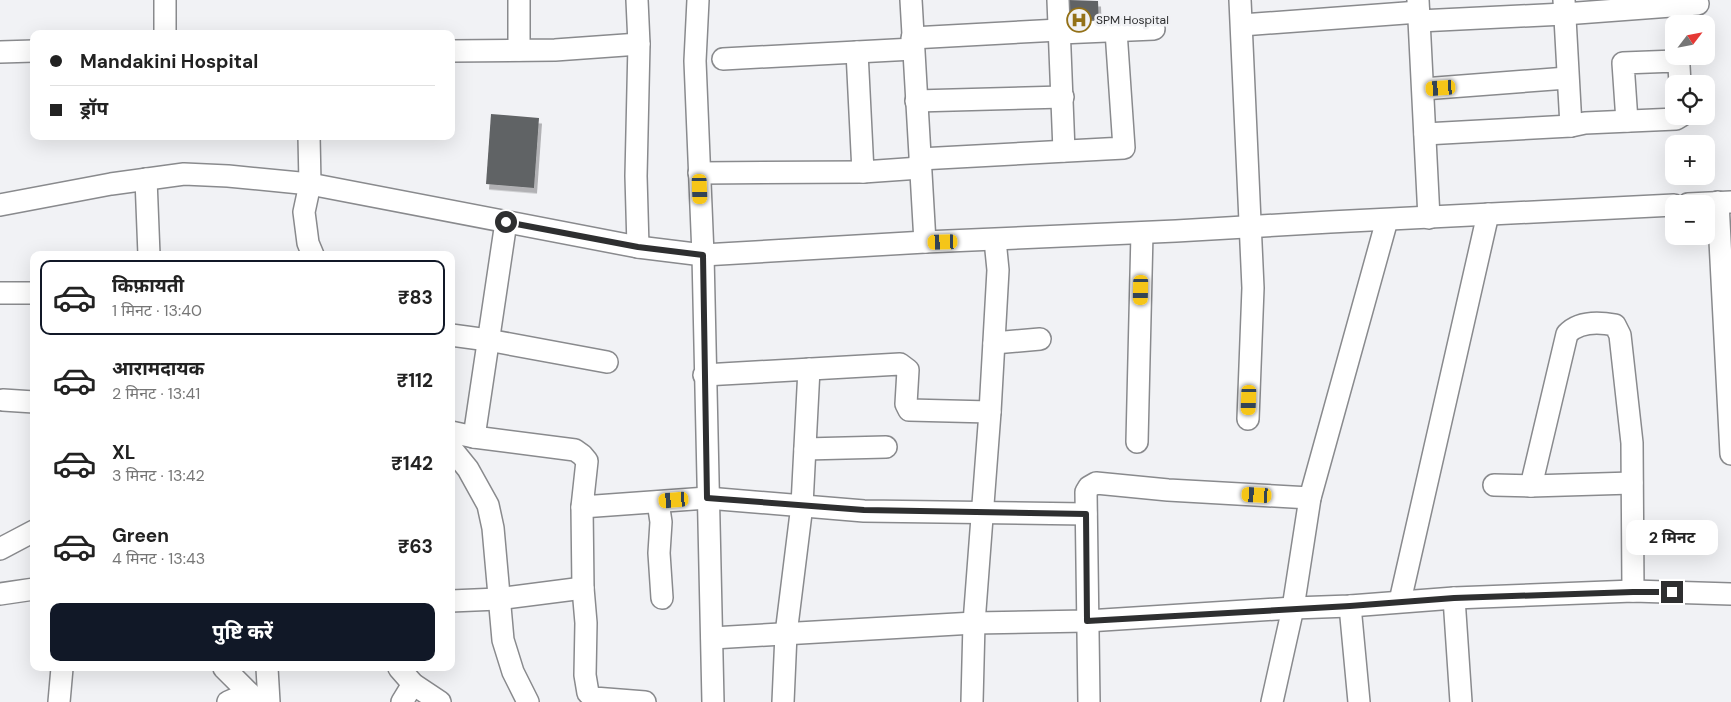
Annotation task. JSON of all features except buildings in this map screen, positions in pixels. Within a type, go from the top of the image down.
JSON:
[{"type":"street","points":[[165,0],[165,30]]},
{"type":"street","points":[[519,0],[519,50]]},
{"type":"street","points":[[638,0],[636,176],[638,247]]},
{"type":"street","points":[[698,0],[696,61],[703,255],[712,702]]},
{"type":"street","points":[[911,0],[912,44],[925,242]]},
{"type":"street","points":[[1058,0],[1064,151]]},
{"type":"street","points":[[1240,0],[1253,288],[1248,419]]},
{"type":"street","points":[[1242,25],[1419,11],[1698,4]]},
{"type":"street","points":[[1564,7],[1571,126]]},
{"type":"street","points":[[1419,11],[1429,218]]},
{"type":"street","points":[[723,60],[857,52],[912,44],[1060,32],[1154,29]]},
{"type":"street","points":[[699,173],[863,172],[920,163],[1124,148],[1116,31]]},
{"type":"street","points":[[455,51],[555,50],[639,44]]},
{"type":"street","points":[[0,52],[30,51]]},
{"type":"street","points":[[857,52],[863,172]]},
{"type":"street","points":[[1627,121],[1623,63],[1676,61],[1679,66],[1680,75]]},
{"type":"street","points":[[1422,89],[1567,78]]},
{"type":"street","points":[[916,101],[1063,97]]},
{"type":"street","points":[[1425,134],[1665,119]]},
{"type":"street","points":[[309,140],[310,184],[304,212],[308,243],[311,251]]},
{"type":"street","points":[[0,205],[111,184],[184,174],[228,176],[310,184],[638,247],[703,255],[925,242],[1142,233],[1665,205]]},
{"type":"street","points":[[146,179],[149,251]]},
{"type":"street","points":[[1725,202],[1731,454]]},
{"type":"street","points":[[1400,601],[1488,214]]},
{"type":"street","points":[[1272,702],[1292,608],[1310,498],[1387,220]]},
{"type":"street","points":[[474,437],[506,222]]},
{"type":"street","points":[[1138,442],[1142,233]]},
{"type":"street","points":[[972,702],[974,623],[990,412],[998,270],[995,240]]},
{"type":"street","points":[[0,293],[30,293]]},
{"type":"street","points":[[1531,486],[1567,334],[1572,329],[1581,325],[1601,322],[1615,325],[1620,335],[1632,443],[1633,592]]},
{"type":"street","points":[[455,336],[607,362]]},
{"type":"street","points":[[994,343],[1040,339]]},
{"type":"street","points":[[704,374],[900,364],[908,370],[906,404],[909,410],[990,412]]},
{"type":"street","points":[[783,702],[786,634],[802,505],[809,368]]},
{"type":"street","points":[[4,400],[30,402]]},
{"type":"street","points":[[455,433],[574,450],[582,455],[586,461],[582,507],[583,588],[586,623],[585,675],[588,693],[594,698],[644,702]]},
{"type":"street","points":[[805,449],[886,447]]},
{"type":"street","points":[[455,453],[468,469],[488,505],[493,528],[502,640],[513,672],[528,702]]},
{"type":"street","points":[[1089,702],[1086,492],[1089,486],[1096,483],[1168,490],[1310,498]]},
{"type":"street","points":[[1494,485],[1531,486],[1632,483]]},
{"type":"street","points":[[582,507],[707,498],[864,510],[1086,514]]},
{"type":"street","points":[[658,502],[661,522],[659,553],[662,598]]},
{"type":"street","points":[[0,549],[30,533]]},
{"type":"street","points":[[455,601],[498,599],[583,588]]},
{"type":"street","points":[[0,594],[30,590]]},
{"type":"street","points":[[712,638],[974,623],[1087,621],[1454,598],[1633,592],[1731,594]]},
{"type":"street","points":[[1454,598],[1461,702]]},
{"type":"street","points":[[1350,606],[1359,702]]},
{"type":"street","points":[[59,702],[62,671]]},
{"type":"street","points":[[227,671],[253,698]]},
{"type":"street","points":[[267,671],[269,702]]},
{"type":"street","points":[[402,671],[413,684],[440,702]]},
{"type":"street","points":[[402,702],[413,684]]},
{"type":"street","points":[[228,702],[253,698]]},
{"type":"place","name":"SPM Hospital","points":[[1079,20]]},
{"type":"route","points":[[506,222],[638,247],[703,255],[707,498],[864,510],[1086,514],[1087,621],[1454,598],[1672,592]]}]
